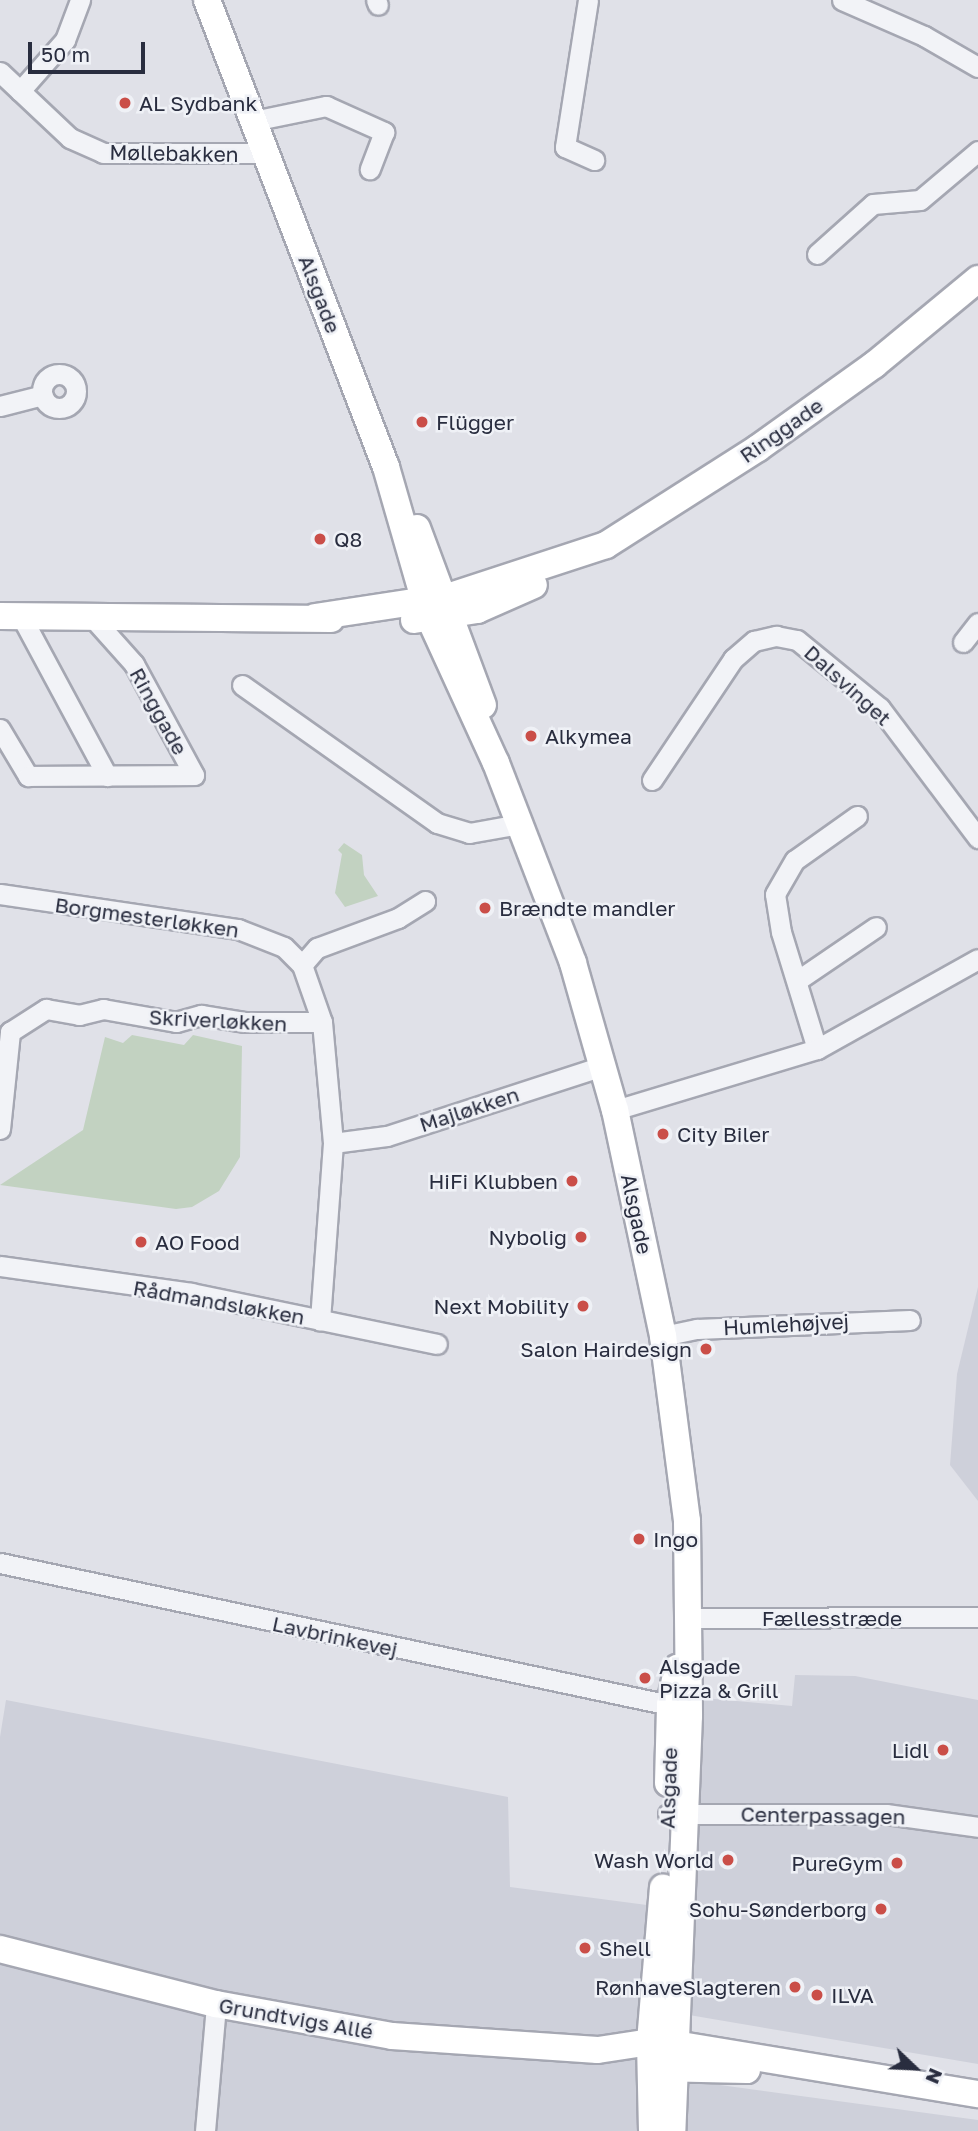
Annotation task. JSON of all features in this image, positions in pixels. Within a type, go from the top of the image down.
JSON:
[{"type":"street","points":[[20,91],[65,40],[80,0]]},
{"type":"street","name":"Alsgade","points":[[207,0],[438,608],[483,705],[496,763],[573,963],[615,1110],[663,1336],[686,1509],[689,1716],[660,1923],[661,2056]]},
{"type":"street","points":[[588,0],[565,147],[594,160]]},
{"type":"street","points":[[842,0],[924,36],[978,66]]},
{"type":"street","name":"Møllebakken","points":[[0,72],[70,138],[103,153],[266,153]]},
{"type":"street","points":[[253,121],[326,106],[384,132],[370,169]]},
{"type":"street","points":[[817,254],[873,204],[920,200],[978,151]]},
{"type":"street","name":"Ringgade","points":[[11,616],[315,617],[438,608],[527,590],[570,560],[606,545],[758,448],[874,365],[978,279]]},
{"type":"street","points":[[0,406],[43,395]]},
{"type":"street","name":"Ringgade","points":[[11,616],[107,776]]},
{"type":"street","name":"Ringgade","points":[[0,729],[28,776],[194,775],[134,664],[92,617]]},
{"type":"street","points":[[963,642],[978,623]]},
{"type":"street","name":"Dalsvinget","points":[[652,779],[733,659],[754,641],[776,635],[808,647],[880,708],[978,838]]},
{"type":"street","points":[[242,685],[437,823],[469,832],[520,824]]},
{"type":"street","points":[[817,1049],[798,980],[781,932],[775,894],[795,860],[857,816]]},
{"type":"street","name":"Borgmesterløkken","points":[[0,894],[238,929],[284,947],[302,965]]},
{"type":"street","points":[[320,1321],[333,1143],[322,1022],[302,965],[317,948],[398,918],[425,901]]},
{"type":"street","points":[[798,980],[876,927]]},
{"type":"street","points":[[615,1110],[817,1049],[978,959]]},
{"type":"street","name":"Skriverløkken","points":[[0,1129],[10,1032],[46,1010],[79,1015],[103,1009],[176,1022],[201,1015],[258,1022],[322,1022]]},
{"type":"street","name":"Majløkken","points":[[333,1143],[387,1136],[603,1066]]},
{"type":"street","name":"Rådmandsløkken","points":[[0,1266],[191,1293],[437,1343]]},
{"type":"street","name":"Humlehøjvej","points":[[663,1336],[697,1329],[910,1320]]},
{"type":"street","name":"Lavbrinkevej","points":[[0,1563],[670,1706]]},
{"type":"street","name":"Fællesstræde","points":[[686,1618],[978,1617]]},
{"type":"street","name":"Alsgade","points":[[661,2056],[676,1814],[670,1706],[686,1618]]},
{"type":"street","name":"Centerpassagen","points":[[676,1814],[886,1814],[978,1827]]},
{"type":"street","name":"Grundtvigs Allé","points":[[0,1949],[216,2004],[392,2036],[815,2068],[978,2094]]},
{"type":"street","points":[[205,2131],[216,2004]]},
{"type":"street","points":[[652,2131],[661,2056]]},
{"type":"street","points":[[661,2056],[661,2131]]},
{"type":"street","points":[[661,2056],[672,2131]]},
{"type":"shaded area","points":[[978,1287],[978,1501],[950,1465],[957,1374]]},
{"type":"shaded area","points":[[795,1675],[855,1676],[978,1700],[978,2064],[689,2015],[704,1698],[792,1706]]},
{"type":"shaded area","points":[[6,1700],[508,1797],[510,1887],[662,1907],[654,2076],[978,2120],[978,2131],[0,2131],[0,1737]]},
{"type":"green space","points":[[344,843],[362,855],[364,875],[378,896],[345,907],[335,893],[342,854],[338,850]]},
{"type":"green space","points":[[132,1035],[184,1045],[193,1035],[242,1046],[240,1157],[219,1191],[192,1207],[176,1209],[0,1185],[83,1130],[105,1037],[123,1043]]},
{"type":"place","name":"AL Sydbank","points":[[125,103]]},
{"type":"place","name":"Flügger","points":[[422,422]]},
{"type":"place","name":"Q8","points":[[320,539]]},
{"type":"place","name":"Alkymea","points":[[531,736]]},
{"type":"place","name":"Brændte mandler","points":[[485,908]]},
{"type":"place","name":"City Biler","points":[[663,1134]]},
{"type":"place","name":"HiFi Klubben","points":[[572,1181]]},
{"type":"place","name":"Nybolig","points":[[581,1237]]},
{"type":"place","name":"AO Food","points":[[141,1242]]},
{"type":"place","name":"Next Mobility","points":[[583,1306]]},
{"type":"place","name":"Salon Hairdesign","points":[[706,1349]]},
{"type":"place","name":"Ingo","points":[[639,1539]]},
{"type":"place","name":"Alsgade Pizza & Grill","points":[[645,1678]]},
{"type":"place","name":"Lidl","points":[[943,1750]]},
{"type":"place","name":"Wash World","points":[[728,1860]]},
{"type":"place","name":"PureGym","points":[[897,1863]]},
{"type":"place","name":"Sohu-Sønderborg","points":[[881,1909]]},
{"type":"place","name":"Shell","points":[[585,1948]]},
{"type":"place","name":"RønhaveSlagteren","points":[[795,1987]]},
{"type":"place","name":"ILVA","points":[[817,1995]]}]
